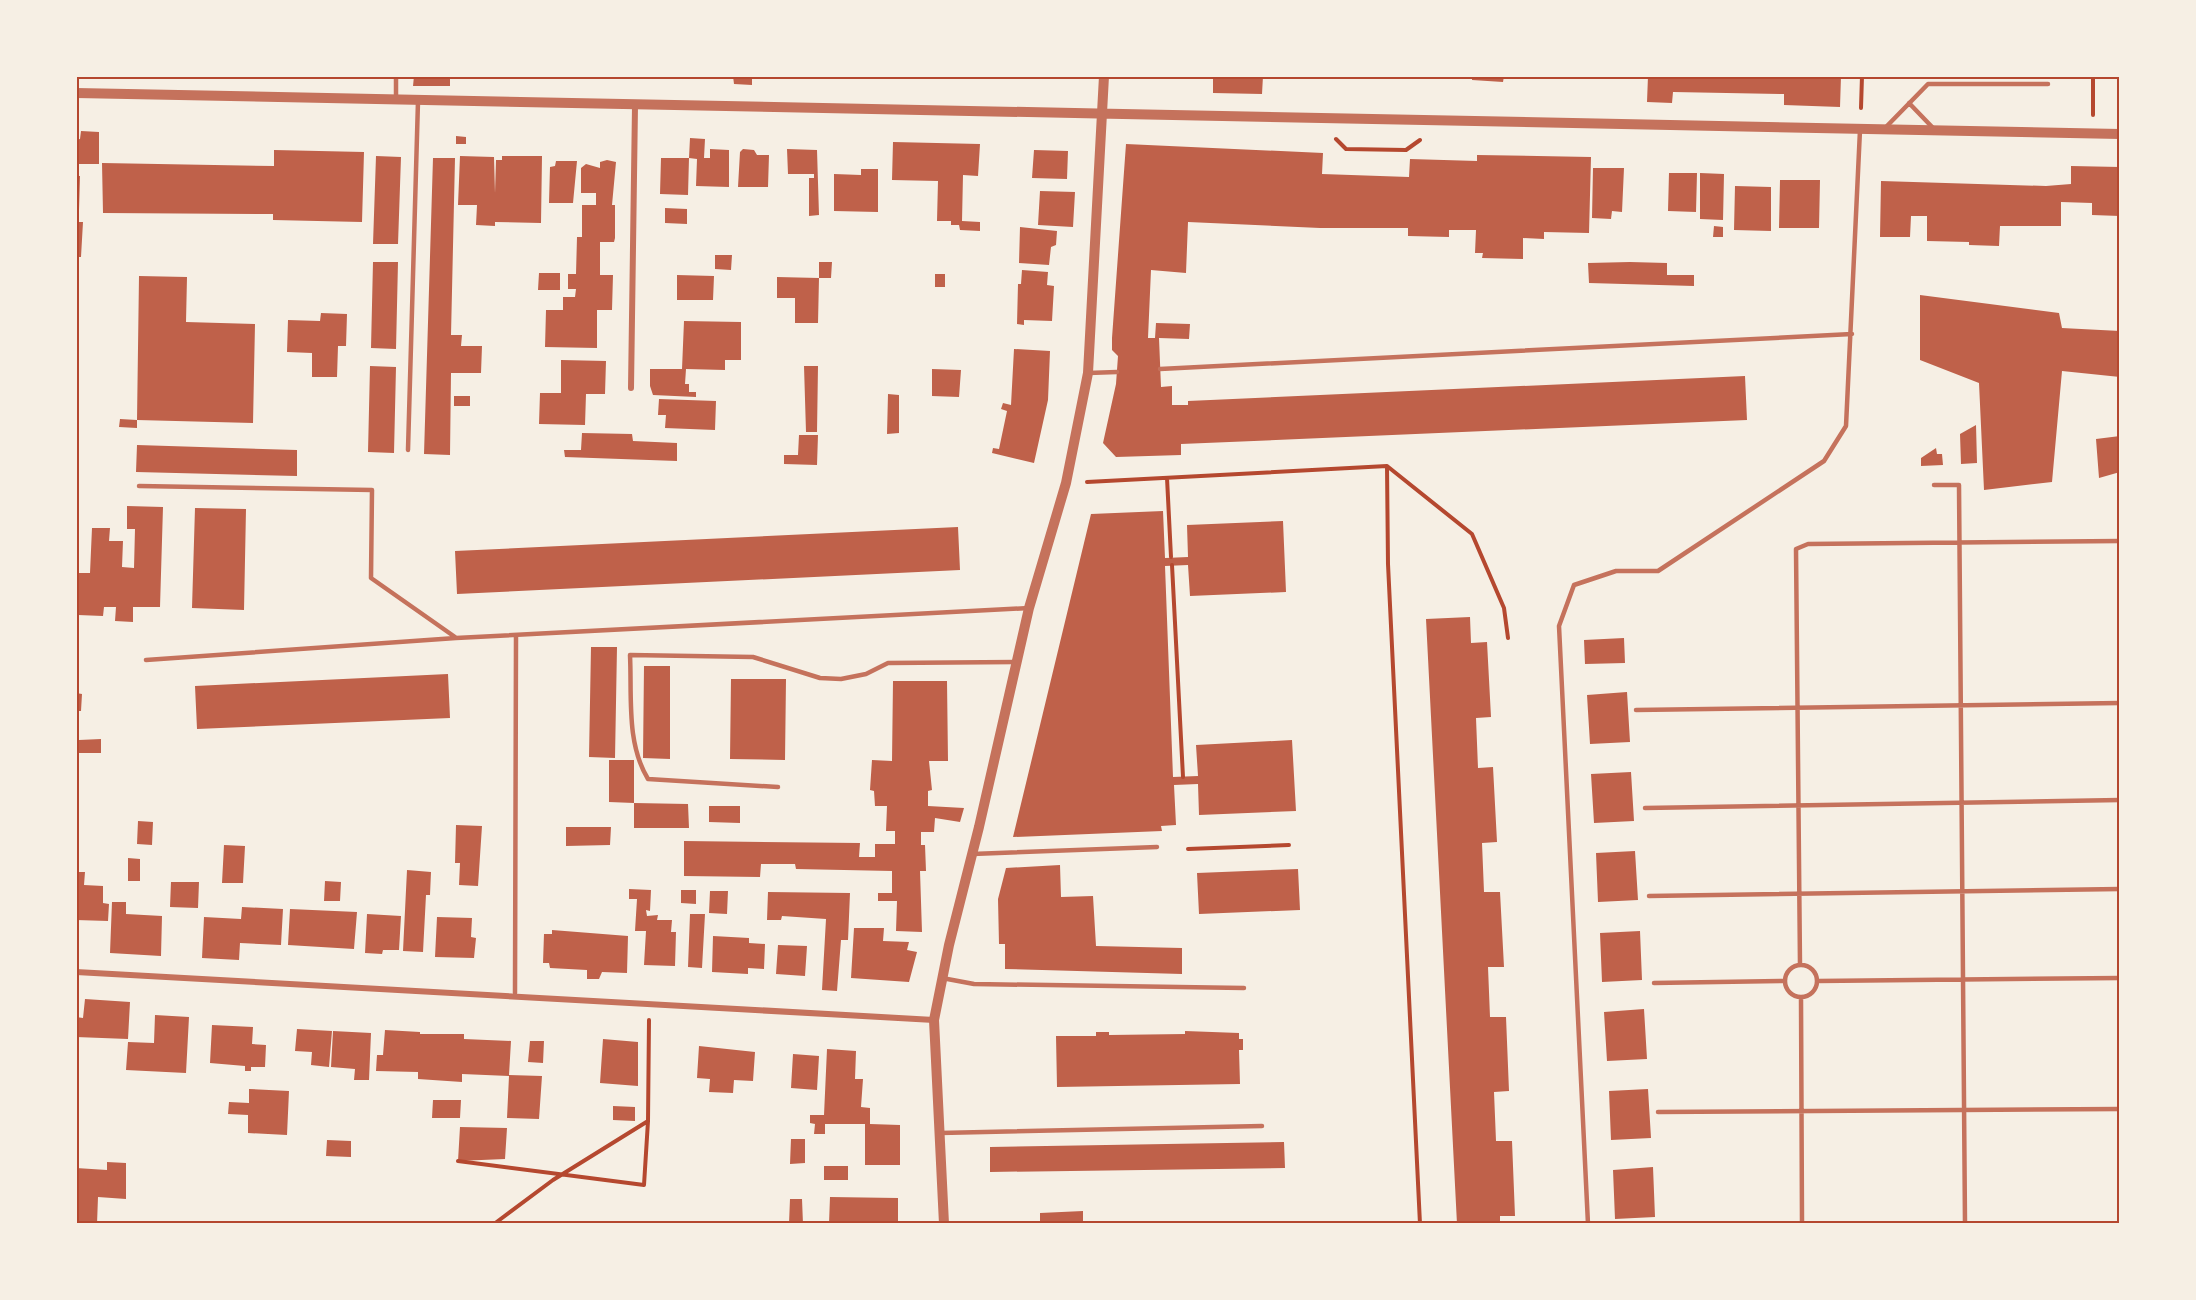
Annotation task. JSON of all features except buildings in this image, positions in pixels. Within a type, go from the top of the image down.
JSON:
[{"type":"street","points":[[944,1224],[934,1020],[1029,608],[1066,483],[1088,373],[1104,76]]},
{"type":"street","points":[[76,93],[2120,134]]},
{"type":"street","points":[[631,388],[635,106]]},
{"type":"street","points":[[76,972],[515,993],[649,1005],[934,1020]]},
{"type":"lane","points":[[396,76],[396,101]]},
{"type":"lane","points":[[1884,128],[1928,84],[2048,84]]},
{"type":"lane","points":[[408,450],[418,101]]},
{"type":"lane","points":[[1909,103],[1935,129]]},
{"type":"lane","points":[[1588,1224],[1559,626],[1574,585],[1616,571],[1658,572],[1824,461],[1846,426],[1860,127]]},
{"type":"lane","points":[[1160,369],[1852,334]]},
{"type":"lane","points":[[1088,373],[1117,372]]},
{"type":"lane","points":[[1934,485],[1959,485],[1965,1224]]},
{"type":"lane","points":[[140,486],[372,490],[371,578],[456,638]]},
{"type":"lane","points":[[1800,965],[1796,549],[1808,544],[2120,540]]},
{"type":"lane","points":[[146,660],[456,638],[1029,608]]},
{"type":"lane","points":[[515,993],[516,636]]},
{"type":"lane","points":[[778,788],[648,779],[639,765],[633,734],[630,655],[753,657],[820,678],[841,679],[866,674],[888,663],[1016,662]]},
{"type":"lane","points":[[1636,710],[2120,703]]},
{"type":"lane","points":[[1645,808],[2120,800]]},
{"type":"lane","points":[[972,854],[1157,847]]},
{"type":"lane","points":[[1649,896],[2120,889]]},
{"type":"lane","points":[[1800,965],[1812,969],[1818,981],[1813,993],[1801,998],[1789,993],[1785,981],[1792,967],[1800,965]]},
{"type":"lane","points":[[942,978],[974,984],[1244,988]]},
{"type":"lane","points":[[1818,981],[2120,978]]},
{"type":"lane","points":[[1654,983],[1785,981]]},
{"type":"lane","points":[[1801,998],[1802,1224]]},
{"type":"lane","points":[[1658,1112],[2120,1109]]},
{"type":"lane","points":[[940,1133],[1262,1126]]},
{"type":"path","points":[[1860,127],[1862,76]]},
{"type":"path","points":[[2093,76],[2093,111]]},
{"type":"path","points":[[1066,483],[1387,466],[1472,534],[1504,608],[1508,638]]},
{"type":"path","points":[[1387,466],[1388,564],[1420,1224]]},
{"type":"path","points":[[1167,478],[1171,557]]},
{"type":"path","points":[[1172,565],[1184,777]]},
{"type":"path","points":[[1188,849],[1289,845]]},
{"type":"path","points":[[458,1161],[644,1185],[648,1121],[649,1005]]},
{"type":"path","points":[[494,1224],[553,1180],[648,1121]]}]
